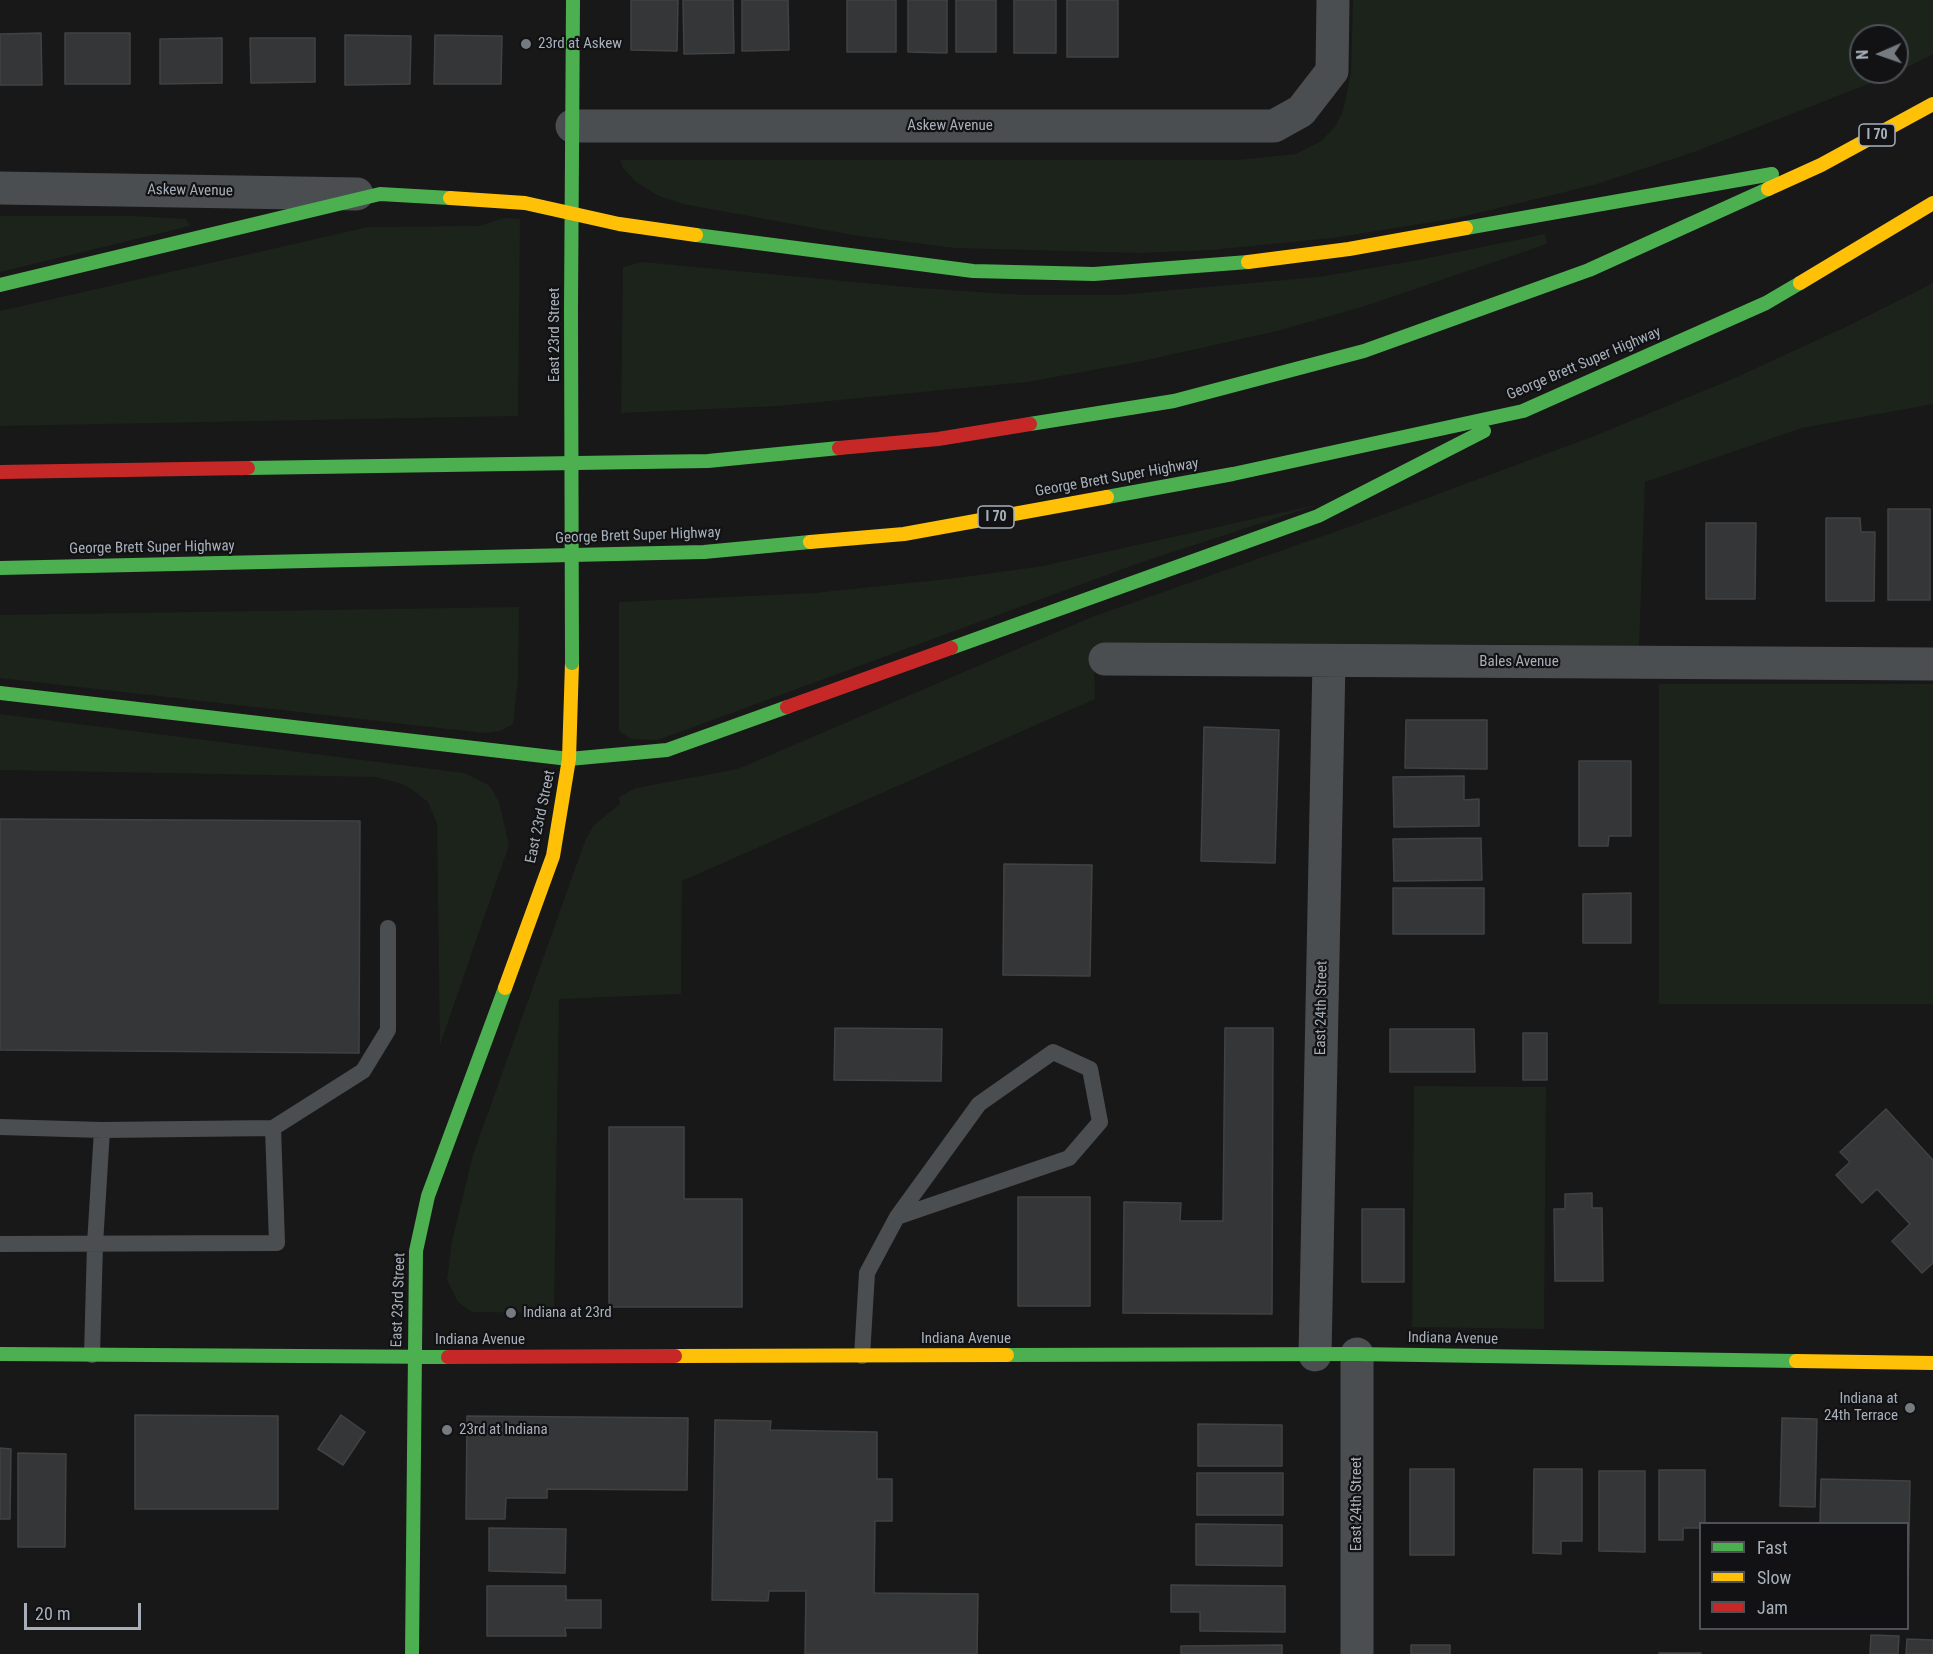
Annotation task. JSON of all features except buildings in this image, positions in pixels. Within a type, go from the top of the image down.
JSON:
[{"type":"main road","name":"East 23rd Street","points":[[412,1654],[416,1251],[428,1196],[553,856],[570,759],[573,0]]},
{"type":"main road","name":"I 70","points":[[0,472],[708,461],[938,439],[1174,401],[1364,351],[1590,270],[1821,165],[1933,104]]},
{"type":"main road","points":[[0,285],[380,194],[525,203],[619,224],[908,264],[973,271],[1094,274],[1214,266],[1349,249],[1821,165]]},
{"type":"main road","name":"George Brett Super Highway","points":[[0,568],[704,552],[904,534],[1233,474],[1523,411],[1766,303],[1933,203]]},
{"type":"main road","points":[[0,693],[570,759],[667,750],[1318,516],[1523,411]]},
{"type":"main road","name":"Indiana Avenue","points":[[0,1354],[414,1357],[1357,1354],[1933,1363]]},
{"type":"street","name":"Askew Avenue","points":[[572,126],[1274,126],[1301,111],[1332,71],[1333,0]]},
{"type":"street","name":"Askew Avenue","points":[[0,188],[380,194]]},
{"type":"street","name":"Bales Avenue","points":[[1105,659],[1933,664]]},
{"type":"street","name":"East 24th Street","points":[[1315,1355],[1329,661]]},
{"type":"street","name":"East 24th Street","points":[[1357,1354],[1357,1654]]},
{"type":"lane","points":[[0,1127],[102,1130],[273,1128],[363,1071],[388,1030],[388,928]]},
{"type":"lane","points":[[862,1356],[867,1273],[897,1217],[979,1104],[1053,1052],[1090,1069],[1100,1122],[1069,1158],[897,1217]]},
{"type":"lane","points":[[0,1244],[277,1243],[273,1128]]},
{"type":"lane","points":[[92,1355],[95,1244],[102,1130]]},
{"type":"shaded area","points":[[1353,0],[1933,0],[1933,54],[1909,66],[1909,24],[1849,24],[1849,84],[1868,84],[1694,152],[1594,185],[1457,218],[1333,238],[1211,250],[1140,253],[955,248],[853,235],[683,204],[659,196],[636,182],[623,168],[620,160],[1237,160],[1296,154],[1321,141],[1335,127],[1343,111],[1351,72]]},
{"type":"shaded area","points":[[0,216],[131,216],[186,219],[190,226],[0,272]]},
{"type":"shaded area","points":[[504,218],[520,219],[518,416],[0,426],[0,311],[368,227],[480,226]]},
{"type":"shaded area","points":[[1545,234],[1547,244],[1362,307],[1277,331],[1143,361],[1027,382],[778,406],[621,413],[623,267],[642,262],[918,288],[1024,295],[1118,295],[1319,277],[1419,260]]},
{"type":"shaded area","points":[[1933,283],[1933,404],[1802,428],[1645,482],[1639,646],[1485,644],[1114,649],[1094,645],[1095,699],[682,881],[681,994],[559,999],[554,1313],[472,1312],[458,1302],[447,1280],[452,1241],[473,1155],[585,841],[594,825],[620,804],[619,797],[636,788],[738,769],[1092,617],[1360,523],[1597,435],[1737,377],[1850,325]]},
{"type":"shaded area","points":[[1320,504],[1142,562],[658,740],[631,739],[619,731],[619,602],[814,593],[957,578],[1043,566]]},
{"type":"shaded area","points":[[519,607],[518,680],[513,724],[500,731],[483,733],[0,678],[0,615]]},
{"type":"shaded area","points":[[1659,684],[1933,684],[1933,1004],[1659,1004]]},
{"type":"shaded area","points":[[0,714],[464,773],[490,786],[499,802],[509,845],[440,1045],[437,824],[428,802],[414,791],[402,784],[377,777],[0,770]]},
{"type":"shaded area","points":[[1414,1086],[1546,1087],[1544,1329],[1412,1327]]},
{"type":"traffic: fast","points":[[571,309],[573,0]]},
{"type":"traffic: fast","points":[[1466,228],[1772,174]]},
{"type":"traffic: fast","points":[[1030,424],[1174,401],[1364,351],[1589,270],[1768,189]]},
{"type":"traffic: fast","points":[[0,285],[380,194],[450,198]]},
{"type":"traffic: fast","points":[[696,235],[973,271],[1094,274],[1248,262]]},
{"type":"traffic: fast","points":[[1107,497],[1233,474],[1523,411],[1766,303],[1800,283]]},
{"type":"traffic: fast","points":[[571,309],[572,663]]},
{"type":"traffic: fast","points":[[951,648],[1318,516],[1484,431]]},
{"type":"traffic: fast","points":[[248,468],[708,461],[839,448]]},
{"type":"traffic: fast","points":[[0,568],[704,552],[810,542]]},
{"type":"traffic: fast","points":[[0,693],[569,759],[667,750],[787,707]]},
{"type":"traffic: fast","points":[[412,1654],[416,1251],[428,1196],[505,988]]},
{"type":"traffic: fast","points":[[0,1354],[448,1357]]},
{"type":"traffic: fast","points":[[1007,1355],[1357,1354],[1796,1361]]},
{"type":"traffic: slow","points":[[1768,189],[1821,165],[1933,104]]},
{"type":"traffic: slow","points":[[450,198],[525,203],[619,224],[696,235]]},
{"type":"traffic: slow","points":[[1800,283],[1933,203]]},
{"type":"traffic: slow","points":[[1248,262],[1349,249],[1466,228]]},
{"type":"traffic: slow","points":[[810,542],[904,534],[1107,497]]},
{"type":"traffic: slow","points":[[505,988],[553,856],[569,759],[572,663]]},
{"type":"traffic: slow","points":[[675,1356],[1007,1355]]},
{"type":"traffic: slow","points":[[1796,1361],[1933,1363]]},
{"type":"traffic: jam","points":[[839,448],[938,439],[1030,424]]},
{"type":"traffic: jam","points":[[0,472],[248,468]]},
{"type":"traffic: jam","points":[[787,707],[951,648]]},
{"type":"traffic: jam","points":[[448,1357],[675,1356]]},
{"type":"place","name":"23rd at Askew","points":[[526,44]]},
{"type":"place","name":"Indiana at 23rd","points":[[511,1313]]},
{"type":"place","name":"Indiana at 24th Terrace","points":[[1910,1408]]},
{"type":"place","name":"23rd at Indiana","points":[[447,1430]]}]
